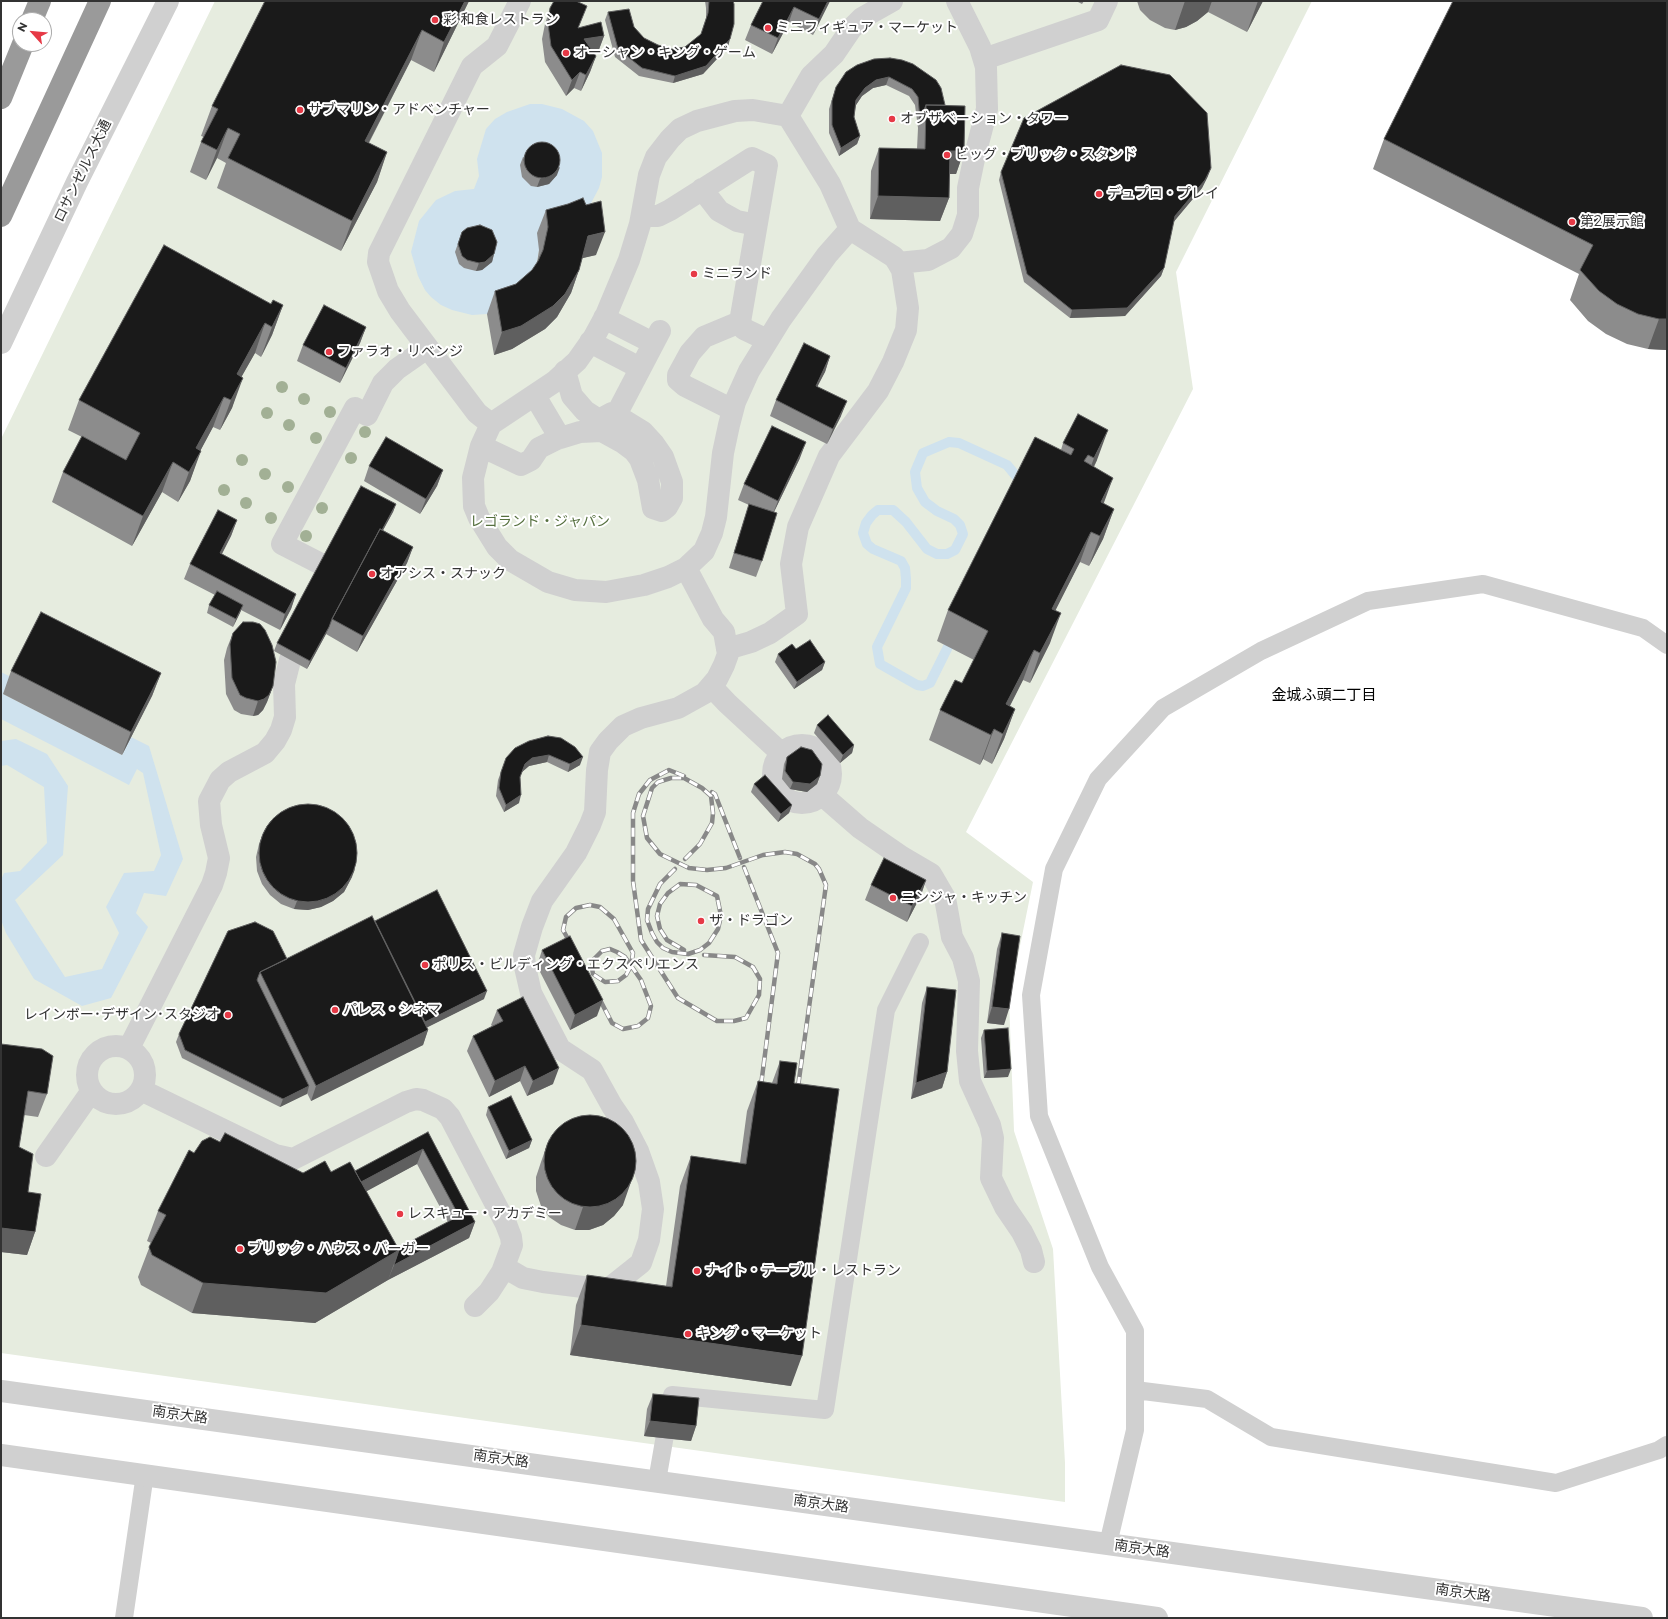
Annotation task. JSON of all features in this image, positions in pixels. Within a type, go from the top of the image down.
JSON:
[{"type":"highway","points":[[35,12],[40,1]]},
{"type":"highway","points":[[1,216],[100,1]]},
{"type":"highway","points":[[1,98],[19,52]]},
{"type":"street","name":"ロサンゼルス大通","points":[[1,343],[77,182],[168,1]]},
{"type":"street","points":[[491,424],[477,413],[400,311],[388,291],[378,262],[379,253],[472,66],[497,46],[520,1]]},
{"type":"street","points":[[788,116],[811,76],[834,54],[852,29],[862,18],[892,1]]},
{"type":"street","points":[[898,263],[928,260],[951,248],[962,234],[968,215],[968,188],[987,109],[986,68],[980,47],[957,1]]},
{"type":"street","points":[[984,59],[1098,20],[1107,1]]},
{"type":"street","points":[[727,649],[751,642],[770,633],[797,614],[791,564],[798,527],[829,456],[878,390],[894,362],[906,330],[908,308],[902,270],[894,257],[850,229],[830,184],[788,116],[753,110],[735,111],[697,122],[680,130],[670,140],[656,157],[649,175],[642,216],[629,260],[604,318],[590,342],[577,360],[535,396],[491,424],[480,446],[472,478],[474,506],[497,547],[510,560],[528,571],[562,587],[575,590],[606,592],[644,585],[668,577],[686,568],[704,551],[712,533],[720,491],[723,453],[733,410],[749,371],[767,340],[828,255],[850,229]]},
{"type":"street","points":[[642,216],[658,216],[752,158],[767,165],[740,322],[744,329],[767,340]]},
{"type":"street","points":[[702,190],[719,212],[737,221],[756,225]]},
{"type":"street","points":[[480,446],[521,465],[531,460],[539,448],[560,438],[605,422],[640,368],[656,337],[604,318]]},
{"type":"street","points":[[733,410],[685,386],[678,380],[690,353],[704,337],[740,322]]},
{"type":"street","points":[[590,342],[640,368]]},
{"type":"street","points":[[321,564],[282,544],[355,408],[367,415],[382,383],[427,348]]},
{"type":"street","points":[[565,371],[572,396],[585,411],[605,422]]},
{"type":"street","points":[[535,396],[560,438]]},
{"type":"street","points":[[504,1267],[523,1278],[606,1290],[641,1263],[649,1240],[653,1209],[648,1182],[638,1151],[623,1122],[612,1106],[592,1070],[560,1049],[532,993],[525,967],[524,955],[532,927],[542,901],[576,853],[595,812],[597,770],[600,752],[608,741],[623,726],[641,718],[678,708],[705,693],[717,679],[724,665],[728,654],[724,632],[713,619],[686,568]]},
{"type":"street","points":[[129,1048],[212,885],[216,873],[218,858],[211,825],[210,801],[220,780],[236,768],[265,753],[278,735],[285,716],[284,684],[290,660]]},
{"type":"street","points":[[711,686],[727,703],[781,753]]},
{"type":"street","points":[[799,745],[818,749],[829,765],[830,774],[828,784],[821,794],[808,802],[790,800],[782,795],[776,788],[773,779],[773,769],[781,753],[789,747],[799,745]]},
{"type":"street","points":[[821,794],[860,828],[931,874],[946,898],[952,937],[963,958],[969,981],[967,1051],[970,1080],[990,1125],[993,1138],[991,1178],[1005,1207],[1022,1232],[1031,1250],[1034,1262]]},
{"type":"street","points":[[120,1045],[129,1048],[137,1054],[143,1062],[144,1081],[141,1090],[135,1097],[117,1104],[98,1099],[91,1092],[87,1083],[86,1073],[88,1063],[93,1055],[101,1049],[120,1045]]},
{"type":"street","points":[[141,1090],[276,1155],[293,1159],[406,1102],[416,1099],[433,1103],[443,1109],[450,1117],[506,1224],[512,1245],[504,1267],[489,1292],[475,1306]]},
{"type":"street","points":[[46,1156],[91,1092]]},
{"type":"street","name":"南京大路","points":[[1,1391],[1642,1618]]},
{"type":"street","points":[[1,1455],[145,1474],[1127,1616],[1157,1618]]},
{"type":"lane","points":[[1108,1544],[1135,1430],[1135,1332],[1100,1267],[1039,1116],[1031,995],[1054,869],[1098,779],[1163,708],[1261,651],[1368,601],[1483,584],[1643,628],[1667,645]]},
{"type":"lane","points":[[657,1481],[672,1395],[825,1410],[886,1010],[920,942]]},
{"type":"lane","points":[[1135,1390],[1207,1399],[1271,1437],[1556,1483],[1659,1450],[1667,1445]]},
{"type":"lane","points":[[124,1618],[145,1474]]},
{"type":"green space","name":"レゴランド・ジャパン","points":[[215,1],[1312,1],[1176,272],[1193,389],[966,832],[1033,882],[1009,1000],[1014,1131],[1053,1249],[1065,1463],[1065,1502],[1,1353],[1,439]]},
{"type":"water","points":[[530,104],[542,104],[562,109],[584,121],[593,131],[602,153],[602,177],[599,188],[588,209],[539,250],[535,273],[498,311],[487,314],[472,315],[452,310],[441,305],[431,297],[425,290],[418,276],[411,252],[419,221],[436,200],[455,191],[474,189],[479,176],[477,159],[486,129],[495,119],[507,112]]},
{"type":"water","points":[[1,672],[11,677],[3,694],[122,755],[131,737],[149,746],[183,859],[166,896],[144,893],[136,913],[148,927],[111,998],[82,1006],[34,979],[6,933],[1,920],[1,880],[4,873],[20,871],[47,843],[44,787],[7,765],[1,766],[1,741],[16,739],[47,754],[68,786],[63,855],[15,900],[65,977],[102,969],[119,933],[106,907],[124,873],[154,871],[161,855],[143,773],[137,769],[129,785],[1,719]]},
{"type":"building","name":"サブマリン・アドベンチャー","points":[[265,1],[465,1],[444,42],[422,30],[365,141],[387,152],[352,221],[228,158],[240,134],[228,128],[217,150],[201,142],[218,109],[212,106]]},
{"type":"building","name":"オーシャン・キング・ゲーム","points":[[554,1],[576,1],[587,6],[578,28],[601,22],[604,36],[584,39],[596,56],[586,75],[580,72],[572,80],[551,46],[548,24],[550,8]]},
{"type":"building","points":[[709,1],[733,1],[734,24],[730,39],[706,66],[675,76],[642,68],[618,49],[608,12],[629,9],[634,27],[644,38],[658,45],[672,49],[685,47],[701,34],[708,13]]},
{"type":"building","points":[[763,1],[828,1],[819,19],[794,7],[778,38],[751,25]]},
{"type":"building","name":"第2展示館","points":[[1453,1],[1667,1],[1667,319],[1659,319],[1638,314],[1617,304],[1599,291],[1580,270],[1593,245],[1384,139]]},
{"type":"building","points":[[890,58],[913,64],[936,80],[941,88],[945,105],[926,105],[920,120],[918,97],[912,89],[889,77],[876,80],[865,88],[856,100],[854,117],[860,136],[841,148],[832,125],[832,101],[836,87],[846,72],[857,65],[874,59]]},
{"type":"building","name":"デュプロ・プレイ","points":[[1121,65],[1170,75],[1207,113],[1211,168],[1205,180],[1175,216],[1164,268],[1127,308],[1072,310],[1027,274],[1001,172],[1024,118]]},
{"type":"building","points":[[926,105],[965,106],[964,151],[950,151],[949,198],[878,196],[879,148],[925,149]]},
{"type":"building","points":[[546,142],[555,147],[559,153],[559,167],[555,173],[546,178],[538,178],[529,173],[525,167],[524,156],[529,147],[535,143]]},
{"type":"building","points":[[583,198],[586,205],[601,201],[605,232],[588,236],[579,270],[565,294],[553,306],[521,326],[502,332],[495,291],[516,284],[532,270],[538,261],[543,250],[548,227],[546,210]]},
{"type":"building","points":[[480,225],[492,230],[497,242],[494,254],[485,262],[479,263],[467,260],[462,256],[458,244],[462,232],[467,228]]},
{"type":"building","points":[[164,245],[271,304],[273,300],[283,305],[272,327],[265,323],[237,374],[243,378],[231,400],[224,397],[196,448],[201,451],[189,472],[173,462],[143,516],[63,472],[82,436],[126,460],[140,433],[79,400]]},
{"type":"building","name":"ファラオ・リベンジ","points":[[324,305],[366,327],[346,368],[303,345]]},
{"type":"building","points":[[804,343],[830,356],[816,386],[847,401],[833,429],[776,400]]},
{"type":"building","points":[[1078,414],[1108,430],[1094,458],[1088,455],[1084,461],[1113,478],[1101,502],[1114,509],[1100,536],[1091,532],[1052,609],[1061,613],[1040,653],[1034,650],[1006,704],[1015,709],[1003,734],[994,729],[991,735],[940,710],[955,680],[962,683],[988,631],[948,610],[1035,437],[1071,455],[1074,449],[1063,443]]},
{"type":"building","points":[[772,426],[806,442],[778,501],[744,484]]},
{"type":"building","points":[[386,437],[443,470],[426,499],[369,466]]},
{"type":"building","points":[[361,486],[396,504],[382,530],[380,529],[310,661],[277,643]]},
{"type":"building","points":[[749,504],[777,513],[762,561],[734,553]]},
{"type":"building","points":[[218,510],[237,520],[220,553],[296,594],[285,614],[190,564]]},
{"type":"building","points":[[380,529],[413,547],[363,636],[332,619]]},
{"type":"building","points":[[217,591],[243,605],[236,619],[209,605]]},
{"type":"building","points":[[41,612],[161,673],[131,732],[11,671]]},
{"type":"building","points":[[243,622],[260,624],[265,630],[272,645],[276,662],[273,686],[269,695],[258,701],[240,695],[232,678],[230,644],[233,633]]},
{"type":"building","points":[[810,640],[825,662],[797,682],[778,654],[792,644],[796,649]]},
{"type":"building","points":[[828,715],[854,745],[843,755],[817,725]]},
{"type":"building","points":[[548,736],[561,738],[575,747],[583,757],[570,764],[549,755],[532,758],[525,764],[520,777],[521,795],[506,805],[499,788],[501,772],[506,758],[515,748],[529,741]]},
{"type":"building","points":[[801,747],[812,750],[822,764],[820,776],[810,784],[793,782],[785,771],[787,757]]},
{"type":"building","points":[[765,775],[792,805],[781,814],[754,784]]},
{"type":"building","points":[[308,804],[327,808],[343,818],[353,834],[357,853],[353,872],[343,888],[327,898],[308,902],[289,898],[273,888],[263,872],[259,853],[263,834],[273,818],[289,808]]},
{"type":"building","points":[[884,858],[926,880],[912,906],[871,885]]},
{"type":"building","name":"ポリス・ビルディング・エクスペリエンス","points":[[437,890],[487,991],[425,1022],[375,921]]},
{"type":"building","name":"パレス・シネマ","points":[[372,916],[428,1030],[316,1086],[260,972]]},
{"type":"building","name":"レインボー･デザイン･スタジオ","points":[[255,922],[273,931],[287,959],[260,972],[257,980],[309,1086],[283,1099],[185,1050],[179,1034],[228,931]]},
{"type":"building","points":[[1002,933],[1020,936],[1009,1009],[992,1007]]},
{"type":"building","points":[[570,936],[603,1000],[575,1015],[542,950]]},
{"type":"building","points":[[927,987],[956,990],[947,1072],[916,1083]]},
{"type":"building","points":[[523,997],[559,1068],[533,1081],[525,1066],[495,1081],[473,1036],[503,1021],[497,1010]]},
{"type":"building","points":[[1008,1028],[1011,1069],[987,1071],[984,1030]]},
{"type":"building","points":[[1,1044],[42,1049],[53,1056],[47,1094],[28,1091],[19,1147],[33,1154],[28,1192],[41,1194],[35,1232],[1,1228]]},
{"type":"building","points":[[780,1061],[797,1063],[794,1083],[839,1089],[802,1356],[581,1325],[587,1275],[672,1287],[691,1156],[746,1164],[758,1081],[777,1084]]},
{"type":"building","points":[[511,1096],[532,1140],[509,1151],[488,1107]]},
{"type":"building","points":[[590,1115],[607,1119],[622,1129],[632,1144],[636,1161],[632,1178],[622,1193],[607,1203],[590,1207],[573,1203],[558,1193],[548,1178],[544,1161],[548,1144],[558,1129],[573,1119]]},
{"type":"building","points":[[428,1132],[475,1222],[394,1265],[399,1250],[398,1248],[459,1216],[423,1149],[361,1182],[355,1171]]},
{"type":"building","points":[[225,1133],[303,1173],[325,1161],[331,1172],[350,1162],[399,1250],[326,1293],[203,1283],[152,1255],[149,1247],[166,1215],[158,1211],[189,1150],[194,1153],[202,1141],[210,1137],[220,1142]]},
{"type":"building","points":[[653,1394],[699,1398],[696,1426],[650,1421]]},
{"type":"waterway","points":[[949,442],[959,443],[1007,465],[1021,482],[1022,498],[930,683],[923,686],[917,685],[880,664],[877,647],[906,588],[905,568],[901,561],[873,549],[867,544],[863,533],[866,523],[878,510],[893,510],[906,522],[927,549],[937,554],[947,554],[955,550],[963,534],[960,525],[954,519],[937,511],[925,502],[917,488],[915,472],[923,453],[949,442]]},
{"type":"railway","points":[[684,776],[669,770],[650,780],[639,794],[633,813],[633,881],[641,940],[678,998],[717,1021],[734,1021],[746,1018],[759,995],[760,979],[753,967],[735,957],[704,955]]},
{"type":"railway","points":[[685,859],[700,844],[712,823],[713,813],[711,796],[702,788],[684,778],[671,778],[658,782],[652,788],[643,816],[647,838],[660,854],[689,868],[707,870],[726,868],[763,855],[785,852],[797,854],[815,864],[819,869],[826,885],[797,1094]]},
{"type":"railway","points":[[712,792],[715,794],[740,858]]},
{"type":"railway","points":[[744,867],[778,953],[760,1093]]},
{"type":"railway","points":[[675,869],[660,884],[648,909],[647,920],[657,942],[663,948],[672,952],[688,954],[700,950],[709,943],[718,929],[721,916],[717,896],[696,885],[680,884],[668,893],[660,904],[657,916],[660,929],[667,940],[684,950]]},
{"type":"railway","points":[[573,948],[563,930],[566,917],[576,908],[590,905],[600,907],[614,919],[633,953],[631,966],[626,975],[618,981],[605,982],[593,974],[592,968],[594,959],[602,951],[610,949],[617,952],[625,957],[641,980],[651,1006]]},
{"type":"railway","points":[[597,994],[612,1023],[623,1029],[638,1026],[648,1018],[651,1006]]},
{"type":"place","name":"彩 和食レストラン","points":[[435,20]]},
{"type":"place","name":"ミニフィギュア・マーケット","points":[[768,28]]},
{"type":"place","name":"オーシャン・キング・ゲーム","points":[[566,53]]},
{"type":"place","name":"サブマリン・アドベンチャー","points":[[300,110]]},
{"type":"place","name":"オブザベーション・タワー","points":[[892,119]]},
{"type":"place","name":"ビッグ・ブリック・スタンド","points":[[947,155]]},
{"type":"place","name":"デュプロ・プレイ","points":[[1099,194]]},
{"type":"place","name":"第2展示館","points":[[1572,222]]},
{"type":"place","name":"ミニランド","points":[[694,274]]},
{"type":"place","name":"ファラオ・リベンジ","points":[[329,352]]},
{"type":"place","name":"オアシス・スナック","points":[[372,574]]},
{"type":"place","name":"ニンジャ・キッチン","points":[[893,898]]},
{"type":"place","name":"ザ・ドラゴン","points":[[701,921]]},
{"type":"place","name":"ポリス・ビルディング・エクスペリエンス","points":[[425,965]]},
{"type":"place","name":"パレス・シネマ","points":[[335,1010]]},
{"type":"place","name":"レインボー･デザイン･スタジオ","points":[[228,1015]]},
{"type":"place","name":"レスキュー・アカデミー","points":[[400,1214]]},
{"type":"place","name":"ブリック・ハウス・バーガー","points":[[240,1249]]},
{"type":"place","name":"ナイト・テーブル・レストラン","points":[[697,1271]]},
{"type":"place","name":"キング・マーケット","points":[[688,1334]]},
{"type":"district","name":"金城ふ頭二丁目","points":[[1324,696]]}]
